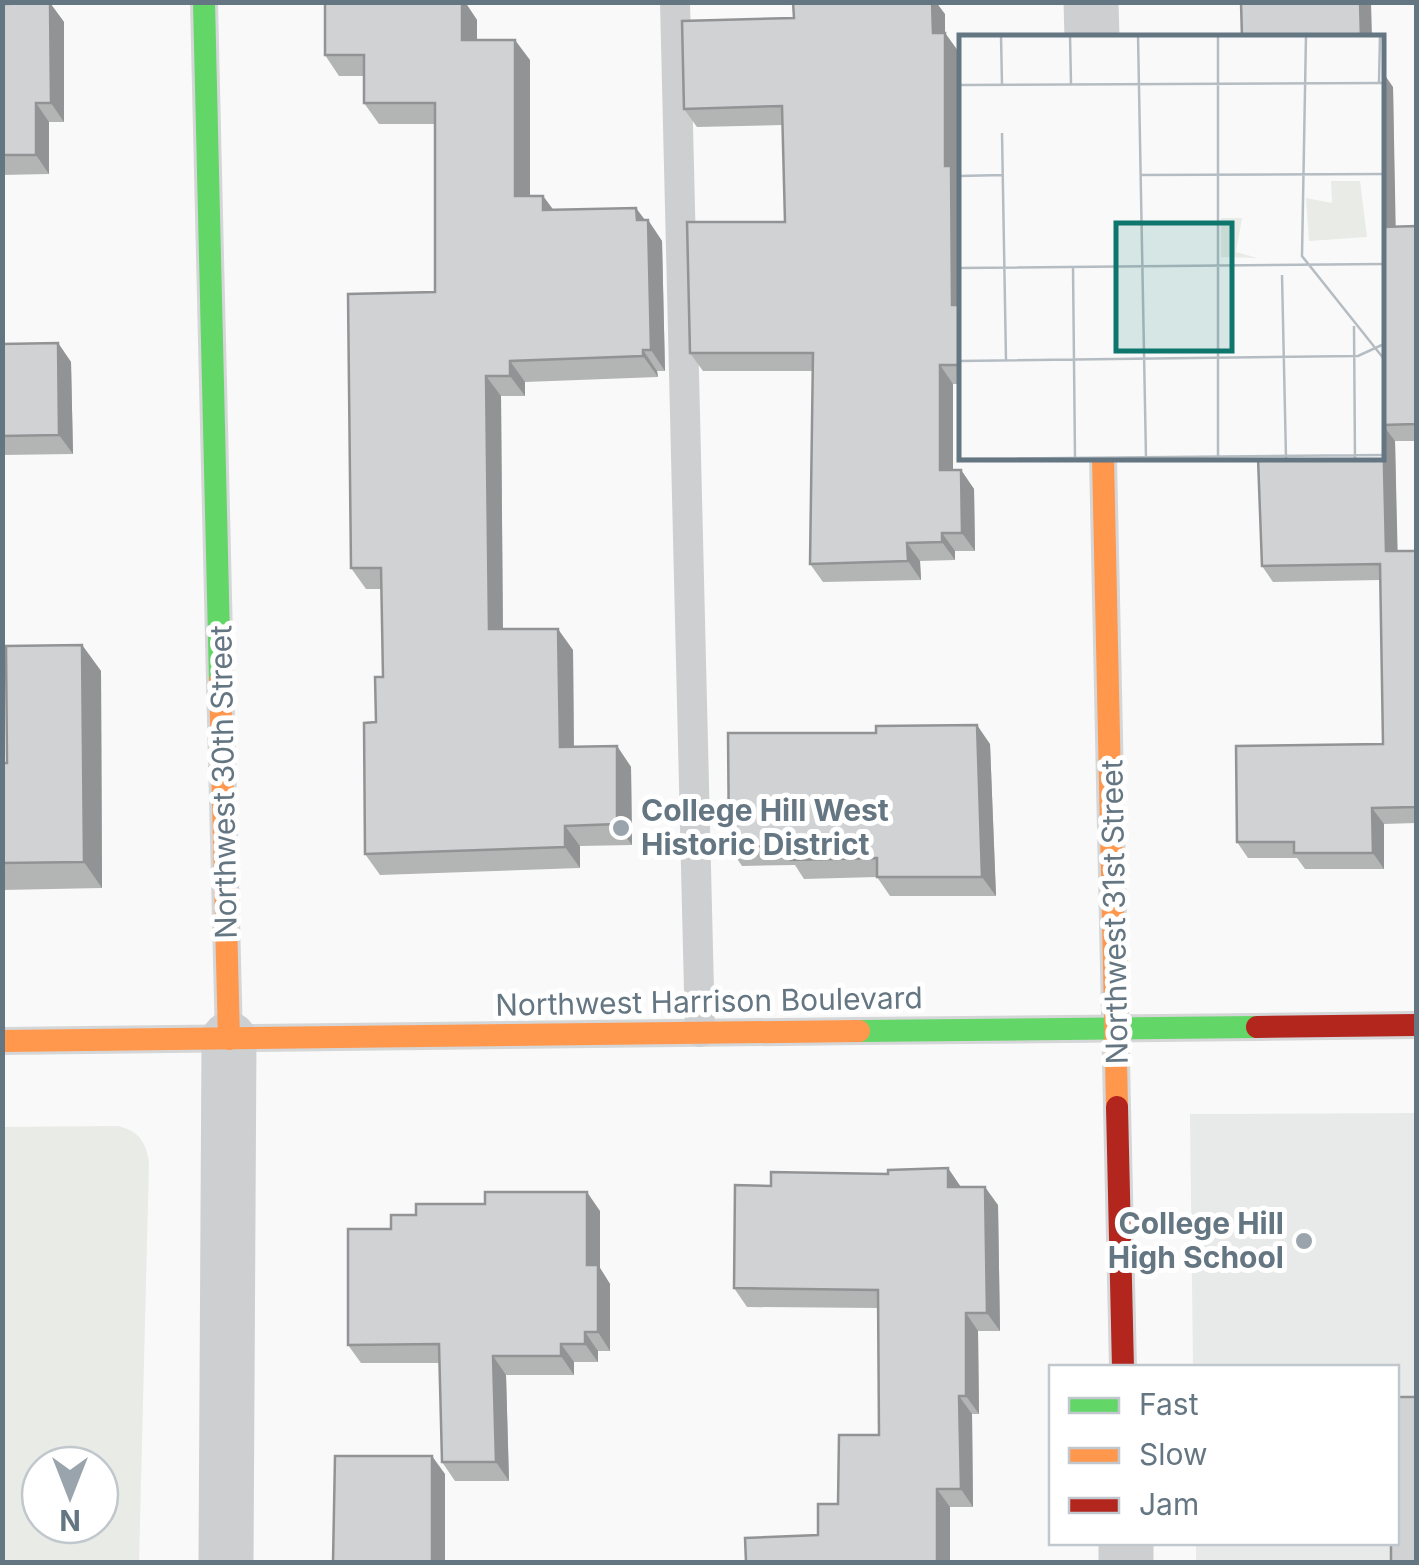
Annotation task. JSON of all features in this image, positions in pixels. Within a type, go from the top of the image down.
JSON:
[{"type":"street","name":"Northwest 30th Street","points":[[204,2],[228,1039],[226,1562]]},
{"type":"street","points":[[1091,2],[1092,35]]},
{"type":"street","name":"Northwest 31st Street","points":[[1103,460],[1123,1365]]},
{"type":"street","name":"Northwest Harrison Boulevard","points":[[2,1041],[1118,1025],[1416,1025]]},
{"type":"lane","points":[[675,2],[700,1032]]},
{"type":"shaded area","name":"College Hill High School","points":[[1416,1113],[1416,1562],[1196,1562],[1196,1545],[1399,1545],[1399,1365],[1193,1365],[1190,1114]]},
{"type":"shaded area","points":[[118,1126],[140,1138],[149,1162],[139,1562],[3,1562],[3,1127]]},
{"type":"building","points":[[325,2],[462,2],[462,40],[515,40],[515,196],[543,196],[543,210],[636,208],[637,220],[648,220],[651,350],[643,350],[643,356],[510,361],[510,376],[486,376],[489,629],[558,629],[560,747],[617,746],[617,824],[565,826],[565,847],[365,854],[364,723],[376,722],[375,677],[383,677],[381,568],[351,568],[348,294],[435,292],[435,103],[364,103],[364,55],[325,55]]},
{"type":"building","points":[[793,2],[932,2],[933,33],[945,33],[945,166],[951,166],[952,305],[959,305],[959,365],[940,365],[940,470],[961,470],[962,533],[942,533],[942,542],[907,543],[908,561],[810,564],[813,353],[690,353],[687,222],[785,222],[782,106],[684,109],[682,21],[794,18]]},
{"type":"building","points":[[1241,2],[1360,2],[1361,35],[1242,35]]},
{"type":"building","points":[[50,3],[51,103],[36,103],[36,155],[2,155],[2,4]]},
{"type":"building","points":[[1416,226],[1416,424],[1384,425],[1384,227]]},
{"type":"building","points":[[58,343],[59,435],[2,436],[2,344]]},
{"type":"building","points":[[1258,460],[1384,460],[1386,551],[1416,551],[1416,807],[1372,808],[1373,853],[1294,853],[1294,842],[1237,842],[1236,746],[1383,744],[1380,564],[1262,566]]},
{"type":"building","points":[[82,645],[84,862],[2,863],[2,763],[7,763],[6,646]]},
{"type":"building","points":[[977,725],[982,877],[877,877],[877,858],[791,860],[791,846],[729,847],[728,733],[876,733],[876,726]]},
{"type":"building","points":[[948,1168],[948,1187],[985,1187],[987,1313],[966,1313],[966,1396],[959,1396],[961,1489],[937,1489],[937,1562],[746,1562],[745,1538],[818,1535],[818,1504],[838,1504],[839,1435],[879,1435],[878,1290],[734,1288],[735,1185],[771,1186],[771,1172],[888,1174],[888,1170]]},
{"type":"building","points":[[485,1192],[587,1192],[587,1265],[598,1265],[598,1332],[585,1332],[585,1344],[561,1344],[561,1356],[493,1356],[496,1462],[442,1462],[439,1344],[348,1345],[348,1229],[391,1229],[391,1215],[416,1215],[416,1204],[485,1204]]},
{"type":"building","points":[[1399,1397],[1416,1397],[1416,1562],[1391,1562],[1391,1545],[1399,1545]]},
{"type":"building","points":[[335,1456],[432,1456],[432,1562],[333,1562]]},
{"type":"traffic: fast","points":[[204,2],[220,681]]},
{"type":"traffic: fast","points":[[859,1031],[1257,1027]]},
{"type":"traffic: slow","points":[[1103,460],[1117,1107]]},
{"type":"traffic: slow","points":[[220,681],[229,1039]]},
{"type":"traffic: slow","points":[[2,1041],[859,1031]]},
{"type":"traffic: jam","points":[[1257,1027],[1416,1025]]},
{"type":"traffic: jam","points":[[1117,1107],[1123,1365]]},
{"type":"place","name":"College Hill West Historic District","points":[[621,828]]},
{"type":"place","name":"College Hill High School","points":[[1304,1241]]}]
